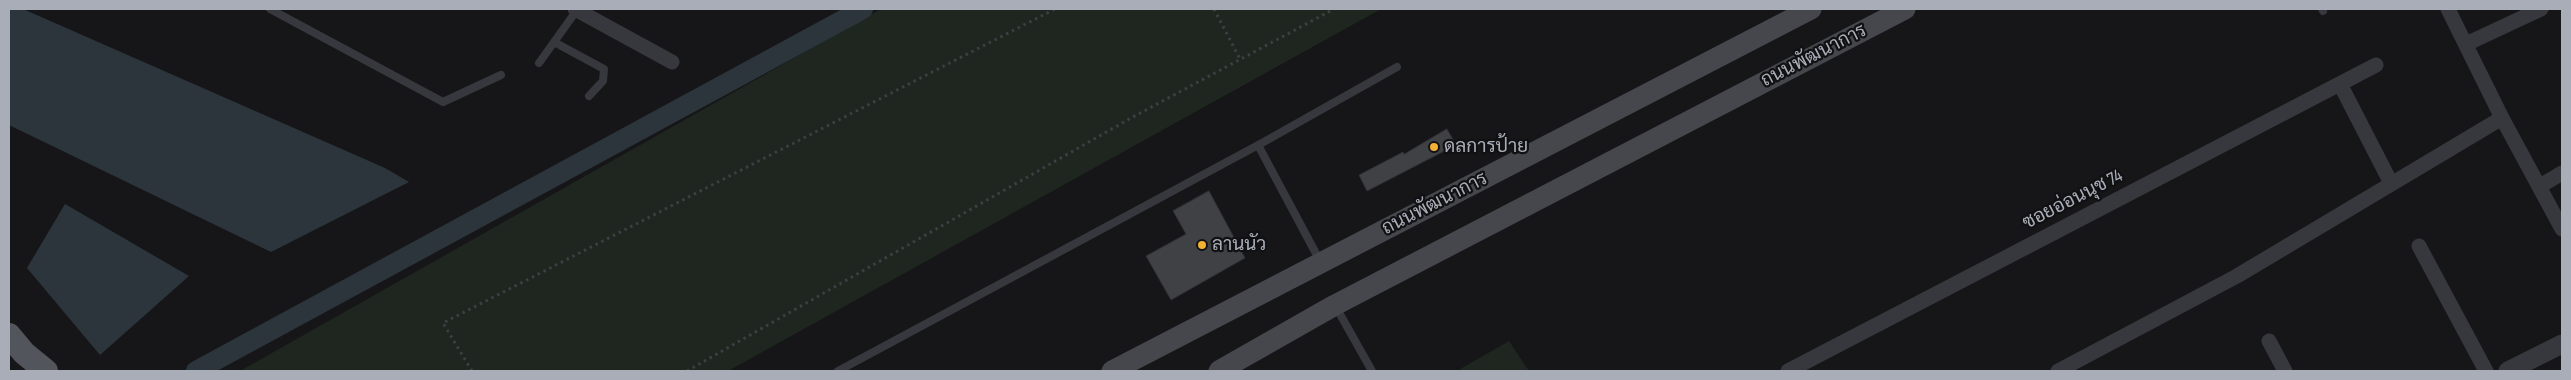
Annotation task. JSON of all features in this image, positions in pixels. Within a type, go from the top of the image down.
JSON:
[{"type":"main road","name":"ถนนพัฒนาการ","points":[[1112,371],[1811,9]]},
{"type":"main road","name":"ถนนพัฒนาการ","points":[[1219,371],[1335,305],[1905,9]]},
{"type":"main road","points":[[9,335],[24,353],[46,371]]},
{"type":"street","points":[[576,9],[672,62]]},
{"type":"street","points":[[2448,9],[2502,118],[2562,229]]},
{"type":"street","points":[[2466,44],[2541,9]]},
{"type":"street","name":"ซอยอ่อนนุช 74","points":[[1788,371],[2376,65]]},
{"type":"street","points":[[2340,84],[2392,183]]},
{"type":"street","points":[[2058,371],[2237,276],[2502,118]]},
{"type":"street","points":[[2540,186],[2562,173]]},
{"type":"street","points":[[2419,246],[2486,371]]},
{"type":"street","points":[[2269,341],[2285,371]]},
{"type":"street","points":[[2508,371],[2562,344]]},
{"type":"lane","points":[[270,9],[443,102],[501,75]]},
{"type":"lane","points":[[538,63],[576,9]]},
{"type":"lane","points":[[554,42],[604,69],[603,81],[589,96]]},
{"type":"lane","points":[[838,371],[1258,145],[1397,67]]},
{"type":"lane","points":[[1258,145],[1320,263]]},
{"type":"lane","points":[[1335,305],[1372,371]]},
{"type":"path","points":[[472,371],[443,323],[1055,9]]},
{"type":"path","points":[[1214,9],[1240,59]]},
{"type":"path","points":[[687,371],[1131,118],[1334,9]]},
{"type":"shaded area","points":[[9,9],[23,9],[385,168],[409,182],[271,252],[9,125]]},
{"type":"shaded area","points":[[881,9],[1381,9],[728,371],[240,371]]},
{"type":"shaded area","points":[[65,204],[189,276],[100,355],[27,268]]},
{"type":"shaded area","points":[[1509,341],[1529,371],[1457,371]]},
{"type":"building","points":[[1447,129],[1456,145],[1367,191],[1359,175],[1403,152],[1404,154]]},
{"type":"building","name":"ลานนัว","points":[[1209,191],[1245,258],[1171,300],[1146,256],[1186,234],[1173,211]]},
{"type":"waterway","points":[[196,371],[863,9]]},
{"type":"place","name":"ดลการป้าย","points":[[1434,147]]},
{"type":"place","name":"ลานนัว","points":[[1202,245]]}]
